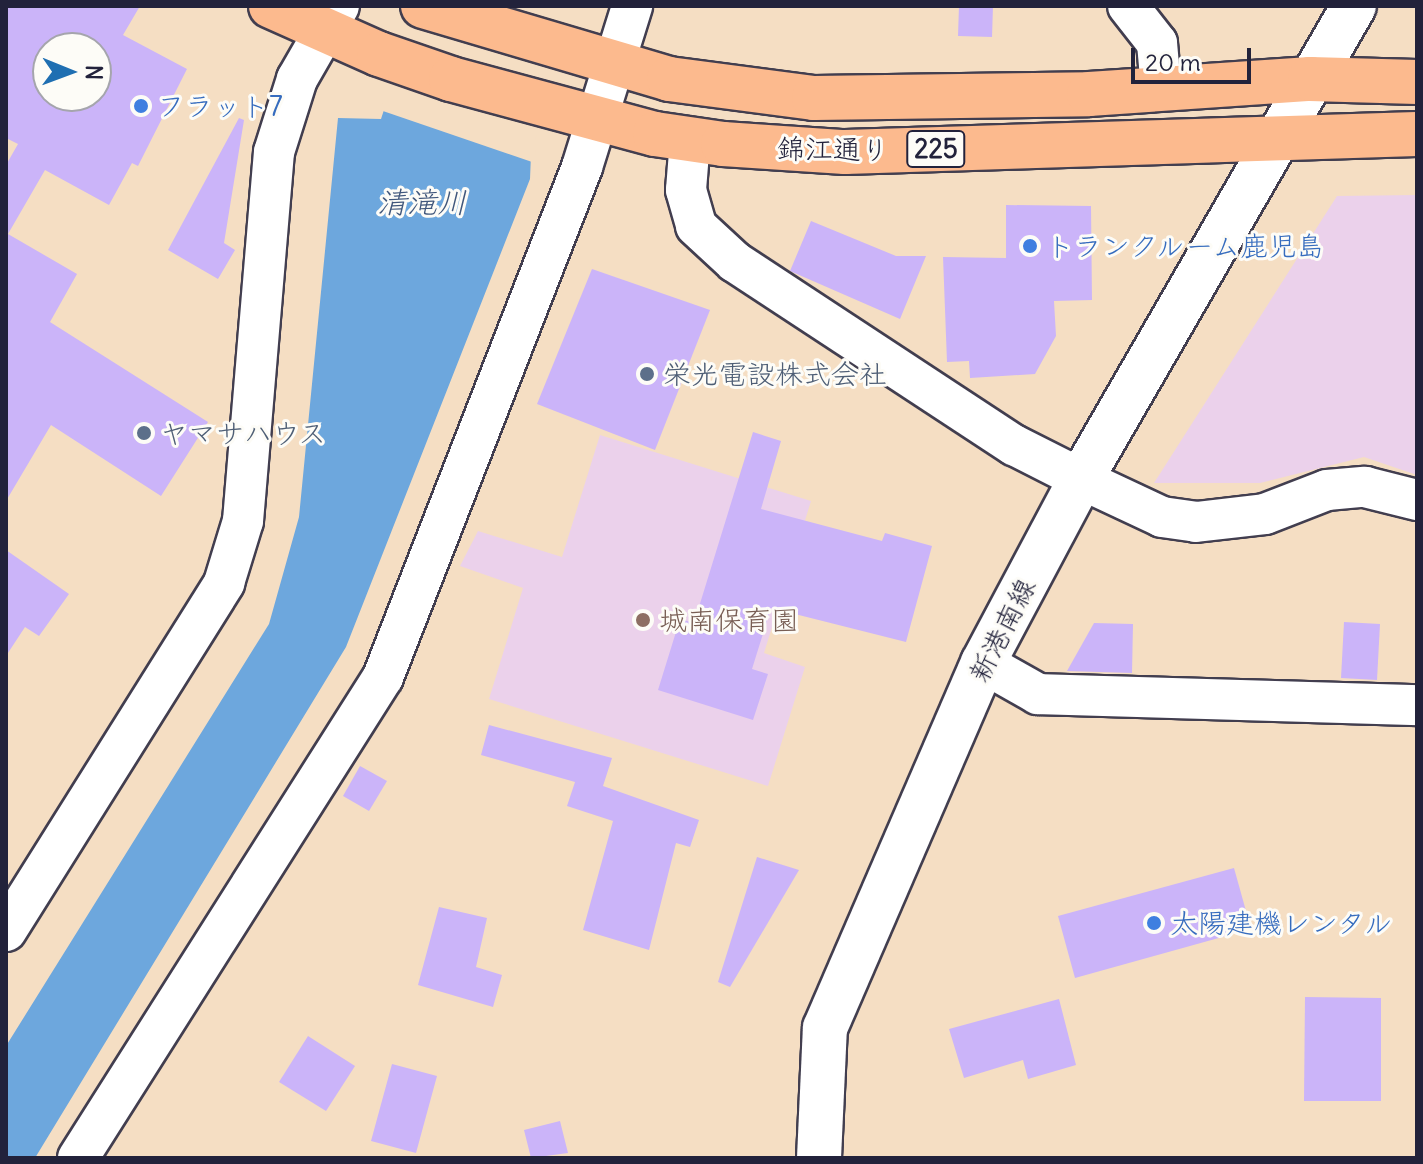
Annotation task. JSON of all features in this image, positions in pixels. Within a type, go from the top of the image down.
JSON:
[{"type":"highway","name":"錦江通り","points":[[271,6],[332,18],[379,54],[585,116],[690,140],[845,152],[1278,135],[1417,134]]},
{"type":"highway","name":"錦江通り","points":[[423,6],[669,79],[814,98],[1161,89],[1310,79],[1417,82]]},
{"type":"street","points":[[78,1158],[383,677],[604,59],[632,6]]},
{"type":"street","points":[[1128,6],[1157,43],[1161,89]]},
{"type":"street","name":"新港南線","points":[[819,1158],[825,1028],[983,663],[1081,479],[1354,6]]},
{"type":"street","points":[[6,931],[224,583],[243,521],[274,152],[297,79],[332,18]]},
{"type":"street","points":[[690,140],[686,190],[696,226],[735,262],[1014,445],[1081,479],[1162,517],[1196,522],[1265,514],[1327,490],[1365,487],[1417,500]]},
{"type":"street","points":[[983,663],[1038,694],[1417,705]]},
{"type":"shaded area","points":[[1417,195],[1417,475],[1364,457],[1260,483],[1154,483],[1337,196]]},
{"type":"shaded area","name":"城南保育園","points":[[600,435],[811,501],[764,653],[805,667],[768,786],[489,699],[523,588],[460,566],[478,531],[562,557]]},
{"type":"water","name":"清滝川","points":[[418,6],[537,6],[530,179],[346,647],[35,1158],[6,1158],[6,1046],[269,624],[299,517],[338,118],[381,119]]},
{"type":"pier","points":[[414,6],[541,6],[535,163],[380,110]]},
{"type":"building","points":[[6,6],[140,6],[123,35],[187,69],[138,166],[132,163],[109,205],[45,170],[8,234],[77,274],[50,322],[208,422],[161,496],[51,425],[6,501],[6,165],[18,144],[6,138]]},
{"type":"building","points":[[959,6],[993,6],[992,37],[958,36]]},
{"type":"building","points":[[239,118],[244,120],[224,243],[235,250],[218,279],[168,250]]},
{"type":"building","points":[[1006,205],[1091,206],[1092,300],[1054,301],[1056,336],[1035,374],[970,378],[969,361],[947,362],[943,257],[1006,258]]},
{"type":"building","points":[[811,221],[896,256],[926,256],[900,319],[790,271]]},
{"type":"building","name":"栄光電設株式会社","points":[[592,269],[710,310],[655,450],[537,404]]},
{"type":"building","points":[[753,432],[781,441],[761,509],[882,541],[885,533],[932,546],[906,642],[771,608],[752,669],[768,674],[753,720],[658,690],[680,619],[694,623]]},
{"type":"building","points":[[6,550],[69,594],[39,636],[25,627],[6,656]]},
{"type":"building","points":[[1344,622],[1380,624],[1377,680],[1341,678]]},
{"type":"building","points":[[1094,623],[1133,624],[1132,673],[1067,671]]},
{"type":"building","points":[[489,725],[612,758],[603,786],[699,820],[690,847],[676,843],[649,950],[583,930],[613,821],[567,806],[575,782],[481,755]]},
{"type":"building","points":[[360,766],[387,781],[369,811],[343,796]]},
{"type":"building","points":[[757,857],[799,870],[730,987],[718,982]]},
{"type":"building","name":"太陽建機レンタル","points":[[1234,868],[1251,929],[1075,978],[1058,916]]},
{"type":"building","points":[[439,907],[487,918],[476,967],[502,975],[493,1007],[418,985]]},
{"type":"building","points":[[1305,997],[1381,998],[1381,1101],[1304,1101]]},
{"type":"building","points":[[1059,999],[1076,1065],[1028,1079],[1023,1060],[964,1078],[949,1029]]},
{"type":"building","points":[[308,1036],[355,1066],[326,1111],[279,1082]]},
{"type":"building","points":[[392,1064],[437,1076],[416,1153],[371,1141]]},
{"type":"building","points":[[560,1121],[568,1153],[531,1158],[524,1130]]},
{"type":"place","name":"フラット7","points":[[141,106]]},
{"type":"place","name":"トランクルーム鹿児島","points":[[1030,246]]},
{"type":"place","name":"栄光電設株式会社","points":[[647,374]]},
{"type":"place","name":"ヤマサハウス","points":[[144,433]]},
{"type":"place","name":"城南保育園","points":[[643,620]]},
{"type":"place","name":"太陽建機レンタル","points":[[1154,923]]}]
